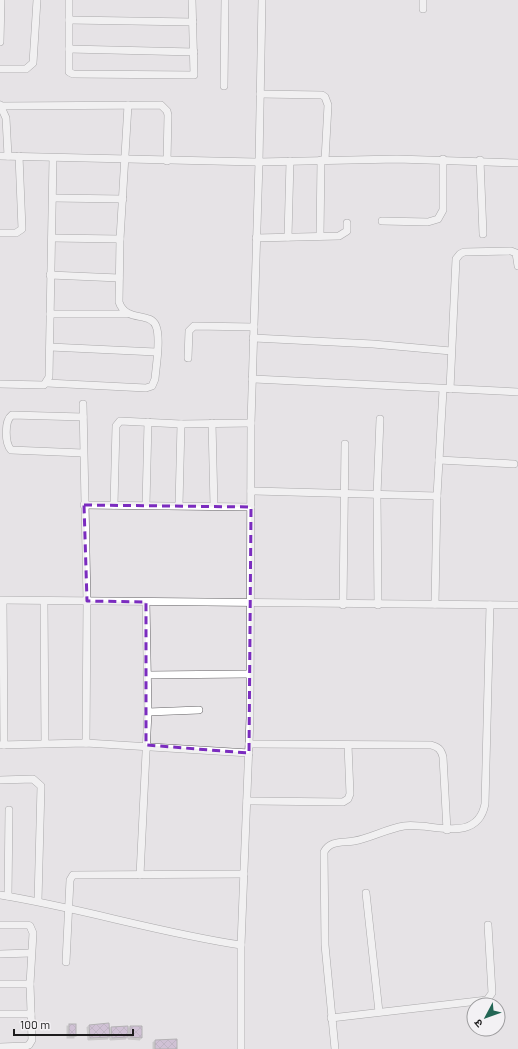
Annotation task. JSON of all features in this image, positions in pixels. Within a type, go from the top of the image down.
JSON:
[{"type":"street","points":[[0,42],[1,0]]},
{"type":"street","points":[[0,69],[26,69],[33,63],[37,0]]},
{"type":"street","points":[[69,0],[69,72],[74,74],[194,75],[192,0]]},
{"type":"street","points":[[224,86],[225,0]]},
{"type":"street","points":[[241,1049],[241,945],[249,753],[251,507],[250,423],[259,162],[262,0]]},
{"type":"street","points":[[423,0],[423,9]]},
{"type":"street","points":[[69,20],[193,22]]},
{"type":"street","points":[[69,49],[194,52]]},
{"type":"street","points":[[260,94],[322,95],[325,97],[328,105],[323,160],[320,236]]},
{"type":"street","points":[[0,106],[157,104],[164,107],[168,115],[167,160]]},
{"type":"street","points":[[127,314],[121,307],[120,302],[120,239],[126,160],[128,105]]},
{"type":"street","points":[[0,106],[4,112],[7,124],[8,156]]},
{"type":"street","points":[[0,156],[259,162],[443,159],[518,162]]},
{"type":"street","points":[[0,233],[16,233],[22,229],[19,156]]},
{"type":"street","points":[[46,383],[49,377],[50,347],[53,158]]},
{"type":"street","points":[[382,221],[428,222],[438,219],[443,210],[443,159]]},
{"type":"street","points":[[480,160],[483,234]]},
{"type":"street","points":[[288,237],[290,161]]},
{"type":"street","points":[[53,198],[123,199]]},
{"type":"street","points":[[256,238],[342,235],[347,231],[347,223]]},
{"type":"street","points":[[52,238],[120,239]]},
{"type":"street","points":[[435,604],[439,460],[451,351],[455,264],[458,256],[464,252],[511,251],[516,253],[518,266]]},
{"type":"street","points":[[50,275],[120,278]]},
{"type":"street","points":[[0,384],[41,386],[46,383],[150,387],[155,379],[157,332],[155,324],[149,320],[127,314],[50,314]]},
{"type":"street","points":[[188,358],[189,331],[194,326],[254,327]]},
{"type":"street","points":[[253,338],[373,344],[451,351]]},
{"type":"street","points":[[50,347],[156,352]]},
{"type":"street","points":[[252,379],[518,392]]},
{"type":"street","points":[[83,404],[87,601],[86,743]]},
{"type":"street","points":[[83,417],[12,415],[7,422],[8,445],[11,450],[83,453]]},
{"type":"street","points":[[378,605],[377,495],[380,419]]},
{"type":"street","points":[[114,505],[116,426],[122,421],[181,424],[250,423]]},
{"type":"street","points":[[146,505],[148,422]]},
{"type":"street","points":[[212,423],[214,506]]},
{"type":"street","points":[[179,505],[181,424]]},
{"type":"street","points":[[343,605],[343,493],[345,444]]},
{"type":"street","points":[[439,460],[514,464]]},
{"type":"street","points":[[251,491],[437,496]]},
{"type":"street","points":[[84,505],[251,507]]},
{"type":"street","points":[[249,753],[146,745],[86,743],[2,745],[1,600],[343,605],[518,605]]},
{"type":"street","points":[[44,601],[45,743]]},
{"type":"street","points":[[140,875],[148,712],[146,602]]},
{"type":"street","points":[[335,1049],[325,945],[323,856],[326,848],[332,844],[355,841],[387,830],[406,826],[447,830],[462,828],[478,820],[484,813],[490,605]]},
{"type":"street","points":[[148,675],[249,674]]},
{"type":"street","points":[[148,712],[199,710]]},
{"type":"street","points":[[249,744],[431,744],[441,750],[443,757],[447,830]]},
{"type":"street","points":[[247,801],[346,801],[350,794],[348,745]]},
{"type":"street","points":[[0,780],[34,779],[41,786],[38,901]]},
{"type":"street","points":[[9,810],[4,895],[38,901],[68,910],[191,937],[241,945]]},
{"type":"street","points":[[66,962],[70,880],[73,876],[244,874]]},
{"type":"street","points":[[366,894],[379,1012]]},
{"type":"street","points":[[0,925],[30,926],[33,933],[30,984],[32,1040],[29,1045],[0,1047]]},
{"type":"street","points":[[331,1018],[487,1000],[492,993],[488,925]]},
{"type":"street","points":[[0,954],[31,953]]},
{"type":"street","points":[[0,984],[30,984]]},
{"type":"street","points":[[0,1014],[31,1014]]},
{"type":"highlighted area","points":[[84,505],[251,507],[249,753],[146,745],[146,602],[87,601]]},
{"type":"building","points":[[109,1023],[110,1037],[90,1038],[89,1025]]},
{"type":"building","points":[[69,1024],[76,1024],[76,1036],[69,1036]]},
{"type":"building","points":[[128,1026],[128,1037],[112,1038],[111,1027]]},
{"type":"building","points":[[130,1026],[142,1026],[142,1038],[130,1037]]},
{"type":"building","points":[[177,1039],[177,1049],[155,1049],[155,1040]]}]
